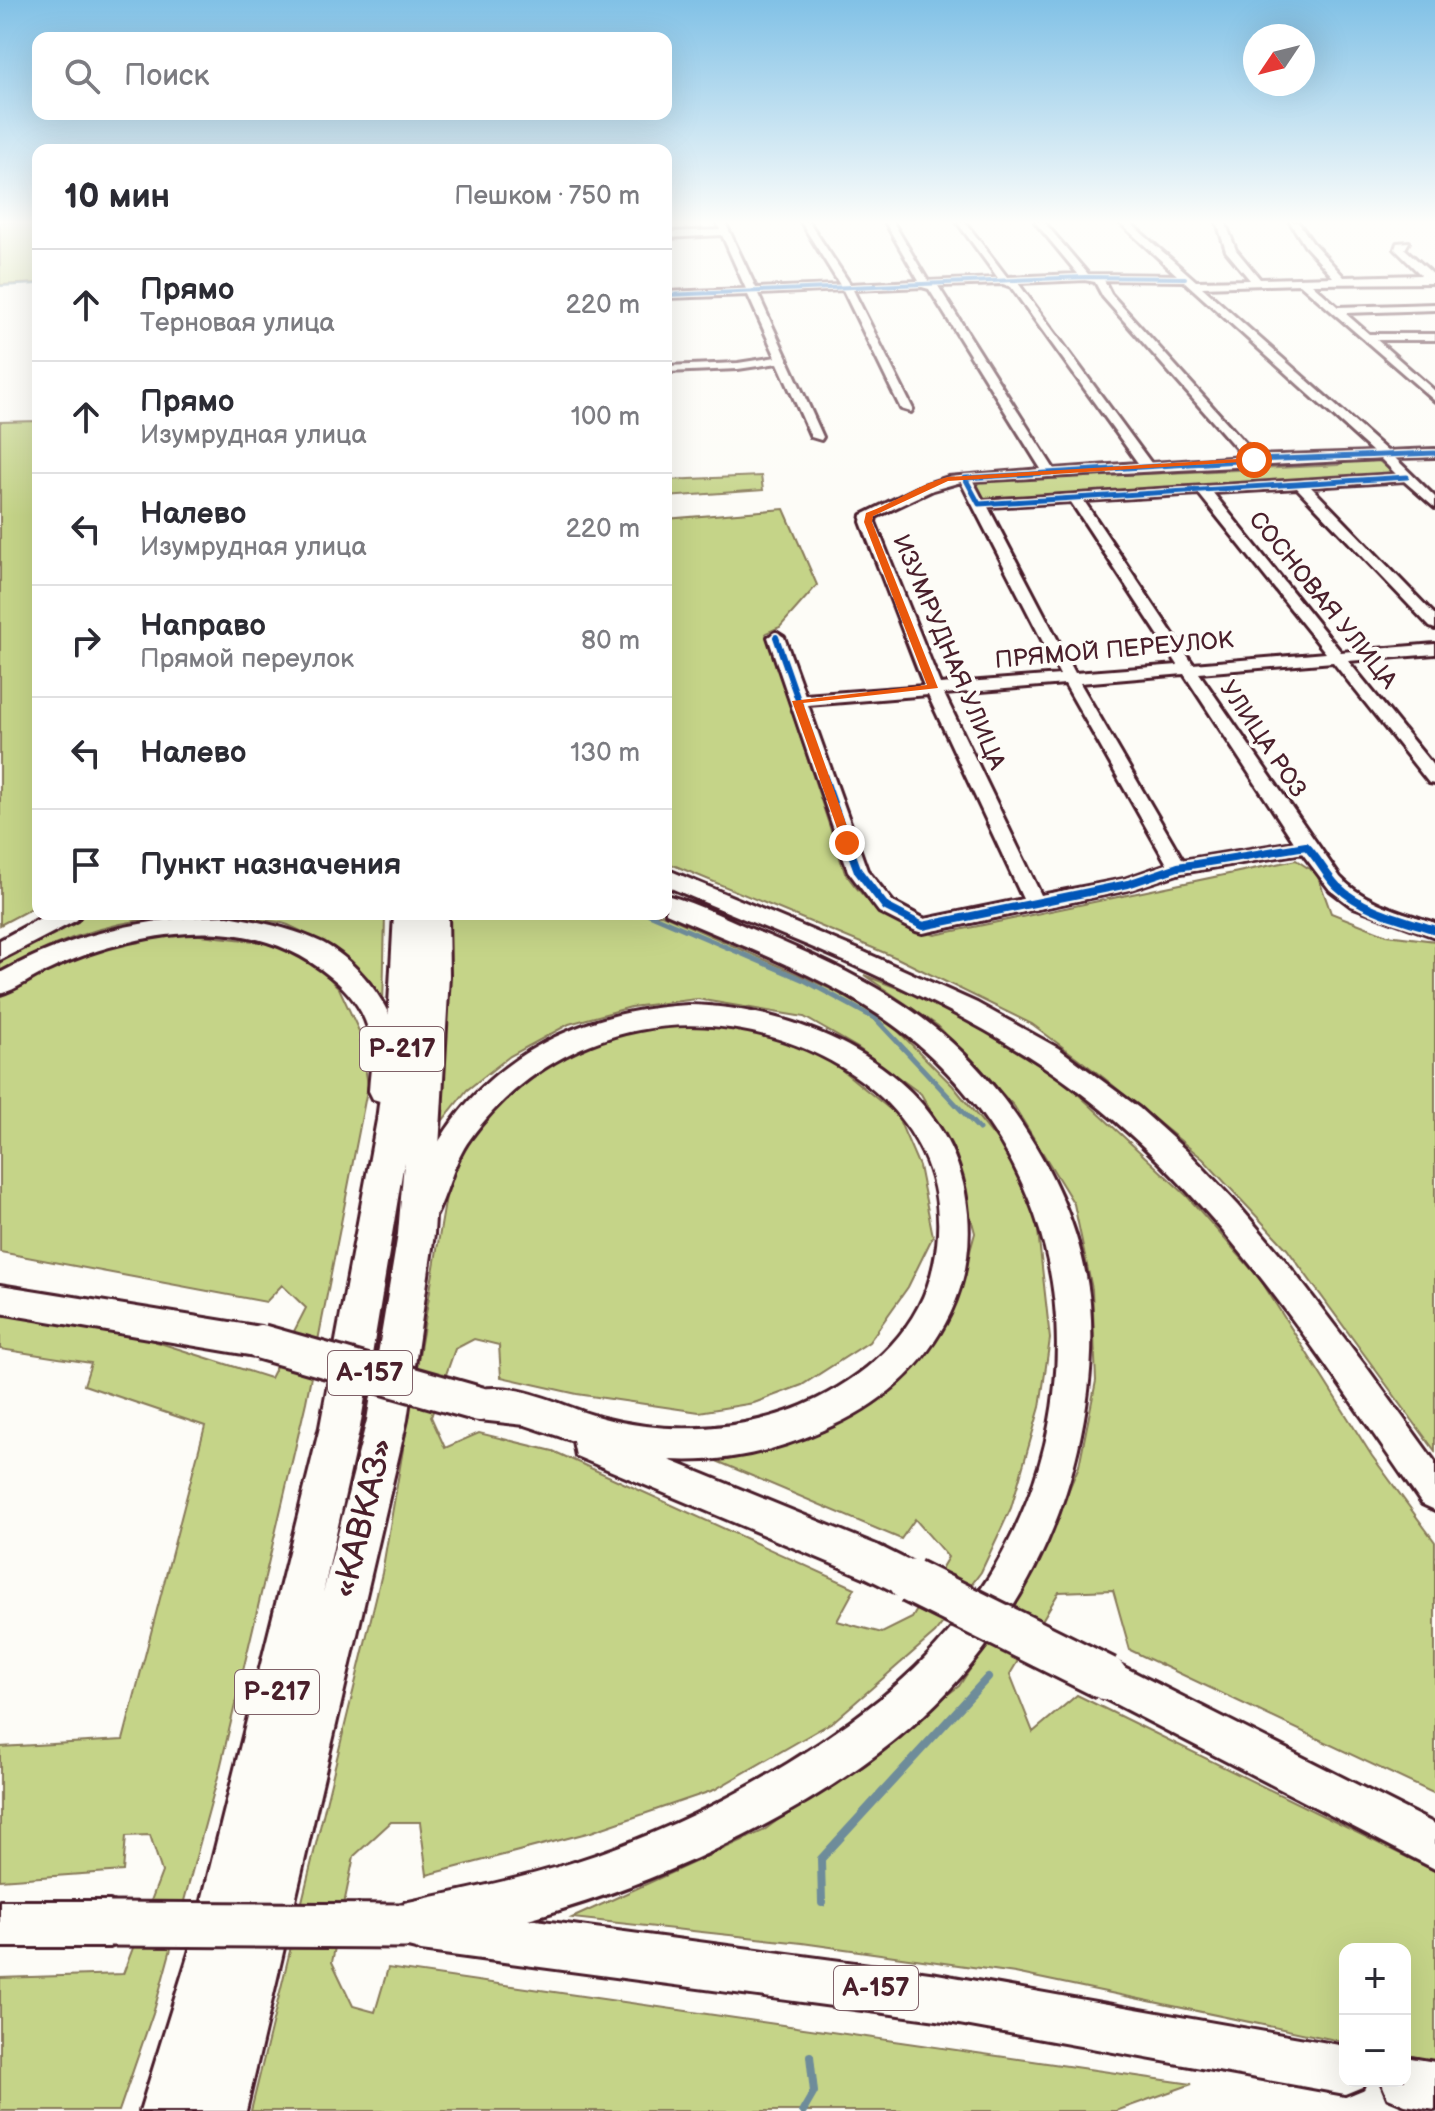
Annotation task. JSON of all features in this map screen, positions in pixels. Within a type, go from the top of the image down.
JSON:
[{"type":"highway","name":"Р-217","points":[[382,1182],[394,1120],[403,1041],[408,920]]},
{"type":"highway","name":"«КАВКАЗ»","points":[[218,2111],[387,1420],[416,1234],[434,976],[434,920]]},
{"type":"highway","name":"«КАВКАЗ»","points":[[168,2111],[215,1953],[332,1458],[382,1182]]},
{"type":"main road","points":[[672,880],[966,1007],[1020,1037],[1134,1120],[1255,1246],[1435,1492]]},
{"type":"main road","points":[[404,1926],[590,1879],[673,1845],[778,1791],[866,1734],[929,1682],[1013,1573],[1038,1519],[1061,1453],[1076,1365],[1074,1306],[1053,1220],[1031,1167],[993,1105],[941,1049],[888,1009],[835,978],[672,906]]},
{"type":"main road","points":[[0,951],[57,920]]},
{"type":"main road","points":[[0,985],[72,948],[140,929],[204,926],[260,930],[293,937],[338,964],[377,1014],[386,1047],[381,1120],[382,1182]]},
{"type":"main road","points":[[416,1234],[447,1149],[468,1119],[501,1087],[535,1060],[572,1040],[623,1023],[667,1016],[704,1015],[744,1019],[785,1030],[860,1064],[891,1086],[925,1124],[944,1166],[956,1210],[952,1253],[940,1302],[921,1336],[884,1376],[833,1408],[794,1425],[749,1439],[709,1444],[605,1436],[524,1408],[479,1404]]},
{"type":"main road","points":[[0,1279],[18,1286],[165,1312],[205,1331]]},
{"type":"main road","name":"А-157","points":[[0,1299],[261,1342],[479,1404],[632,1459],[871,1561],[1435,1847]]},
{"type":"main road","name":"А-157","points":[[0,1924],[404,1926],[937,1997],[1339,2069]]},
{"type":"main road","points":[[1411,2082],[1435,2086]]},
{"type":"street","points":[[764,321],[817,437]]},
{"type":"street","points":[[863,321],[907,409]]},
{"type":"street","points":[[954,321],[1050,473]]},
{"type":"street","points":[[1041,321],[1148,468]]},
{"type":"street","points":[[1130,321],[1254,460]]},
{"type":"street","points":[[1233,321],[1435,504]]},
{"type":"street","points":[[1347,321],[1435,397]]},
{"type":"street","points":[[1365,337],[1435,337]]},
{"type":"street","points":[[672,369],[738,366],[783,359]]},
{"type":"street","points":[[1408,372],[1421,372]]},
{"type":"street","points":[[1178,867],[1070,679],[965,478],[1254,460],[1435,453]]},
{"type":"street","points":[[979,504],[1407,477]]},
{"type":"street","name":"ИЗУМРУДНАЯ УЛИЦА","points":[[965,478],[932,484],[901,503],[869,515],[868,522],[933,688],[1034,901]]},
{"type":"street","points":[[1300,483],[1435,624]]},
{"type":"street","name":"СОСНОВАЯ УЛИЦА","points":[[1203,490],[1435,779]]},
{"type":"street","name":"УЛИЦА РОЗ","points":[[1075,498],[1306,846],[1320,859],[1335,884],[1352,897],[1435,930]]},
{"type":"street","points":[[776,637],[858,871],[886,907],[923,926],[1128,884],[1178,867],[1306,846]]},
{"type":"street","name":"ПРЯМОЙ ПЕРЕУЛОК","points":[[797,701],[1435,649]]},
{"type":"green space","points":[[32,421],[32,908],[0,925],[0,422]]},
{"type":"green space","points":[[1346,460],[1378,460],[1396,476],[983,500],[973,482],[1338,465]]},
{"type":"green space","points":[[761,476],[763,490],[672,497],[672,480]]},
{"type":"green space","points":[[784,509],[817,585],[780,627],[766,633],[845,873],[864,897],[894,920],[935,935],[1296,860],[1317,874],[1331,913],[1387,935],[1435,941],[1435,1451],[1287,1249],[1203,1159],[1104,1078],[1032,1024],[897,958],[672,864],[672,518]]},
{"type":"green space","points":[[672,918],[833,990],[890,1023],[953,1086],[1006,1151],[1037,1222],[1050,1339],[1040,1407],[1011,1508],[981,1572],[935,1633],[834,1721],[714,1790],[591,1832],[427,1875],[420,1822],[391,1822],[354,1856],[332,1962],[353,2006],[375,2012],[388,1968],[1192,2084],[1116,2111],[251,2111],[382,1573],[450,1173],[475,1126],[520,1075],[632,1025],[697,1019],[762,1031],[821,1053],[897,1115],[919,1166],[933,1236],[908,1287],[869,1342],[802,1385],[754,1403],[699,1412],[577,1394],[501,1377],[499,1345],[474,1339],[455,1349],[431,1417],[445,1448],[479,1433],[553,1451],[855,1588],[837,1621],[882,1633],[912,1618],[948,1557],[915,1519],[901,1539],[700,1454],[769,1451],[840,1416],[960,1288],[975,1233],[953,1150],[921,1094],[858,1048],[804,1017],[697,999],[631,1007],[569,1024],[510,1056],[467,1090],[435,1130],[442,920]]},
{"type":"green space","points":[[64,920],[143,920],[88,932],[58,943],[0,973],[0,955]]},
{"type":"green space","points":[[256,920],[385,920],[383,1010],[340,962],[316,941],[288,925]]},
{"type":"green space","points":[[191,934],[271,943],[309,958],[339,988],[359,1031],[368,1085],[306,1402],[219,1773],[155,2007],[119,2111],[0,2111],[0,1978],[123,1974],[162,1872],[150,1835],[126,1836],[123,1871],[0,1880],[0,1747],[123,1740],[205,1426],[84,1385],[91,1363],[0,1349],[0,1308],[100,1324],[270,1378],[306,1308],[282,1285],[266,1302],[0,1252],[0,994],[92,952],[139,940]]},
{"type":"green space","points":[[864,975],[946,1007],[1064,1081],[1187,1196],[1260,1279],[1372,1456],[1435,1542],[1435,1794],[1130,1650],[1113,1590],[1059,1592],[1010,1674],[1033,1732],[1077,1695],[1435,1871],[1435,2061],[1411,2056],[1411,1943],[1339,1943],[1339,2041],[1015,1973],[802,1943],[572,1918],[763,1831],[959,1686],[1034,1571],[1079,1466],[1096,1381],[1092,1289],[1074,1204],[1014,1106],[938,1026]]},
{"type":"waterway","points":[[663,920],[806,981],[876,1019],[979,1129]]},
{"type":"waterway","points":[[822,1903],[821,1859],[988,1677]]},
{"type":"waterway","points":[[803,2111],[814,2092],[810,2056]]},
{"type":"cycle path","points":[[1407,477],[979,504],[965,478],[1254,460],[1435,453]]},
{"type":"cycle path","points":[[776,637],[858,871],[886,907],[923,926],[1128,884],[1178,867],[1306,846],[1337,886],[1347,894],[1383,913],[1435,930]]},
{"type":"route","points":[[847,843],[797,701],[933,688],[868,522],[869,515],[948,479],[1254,460]]}]
